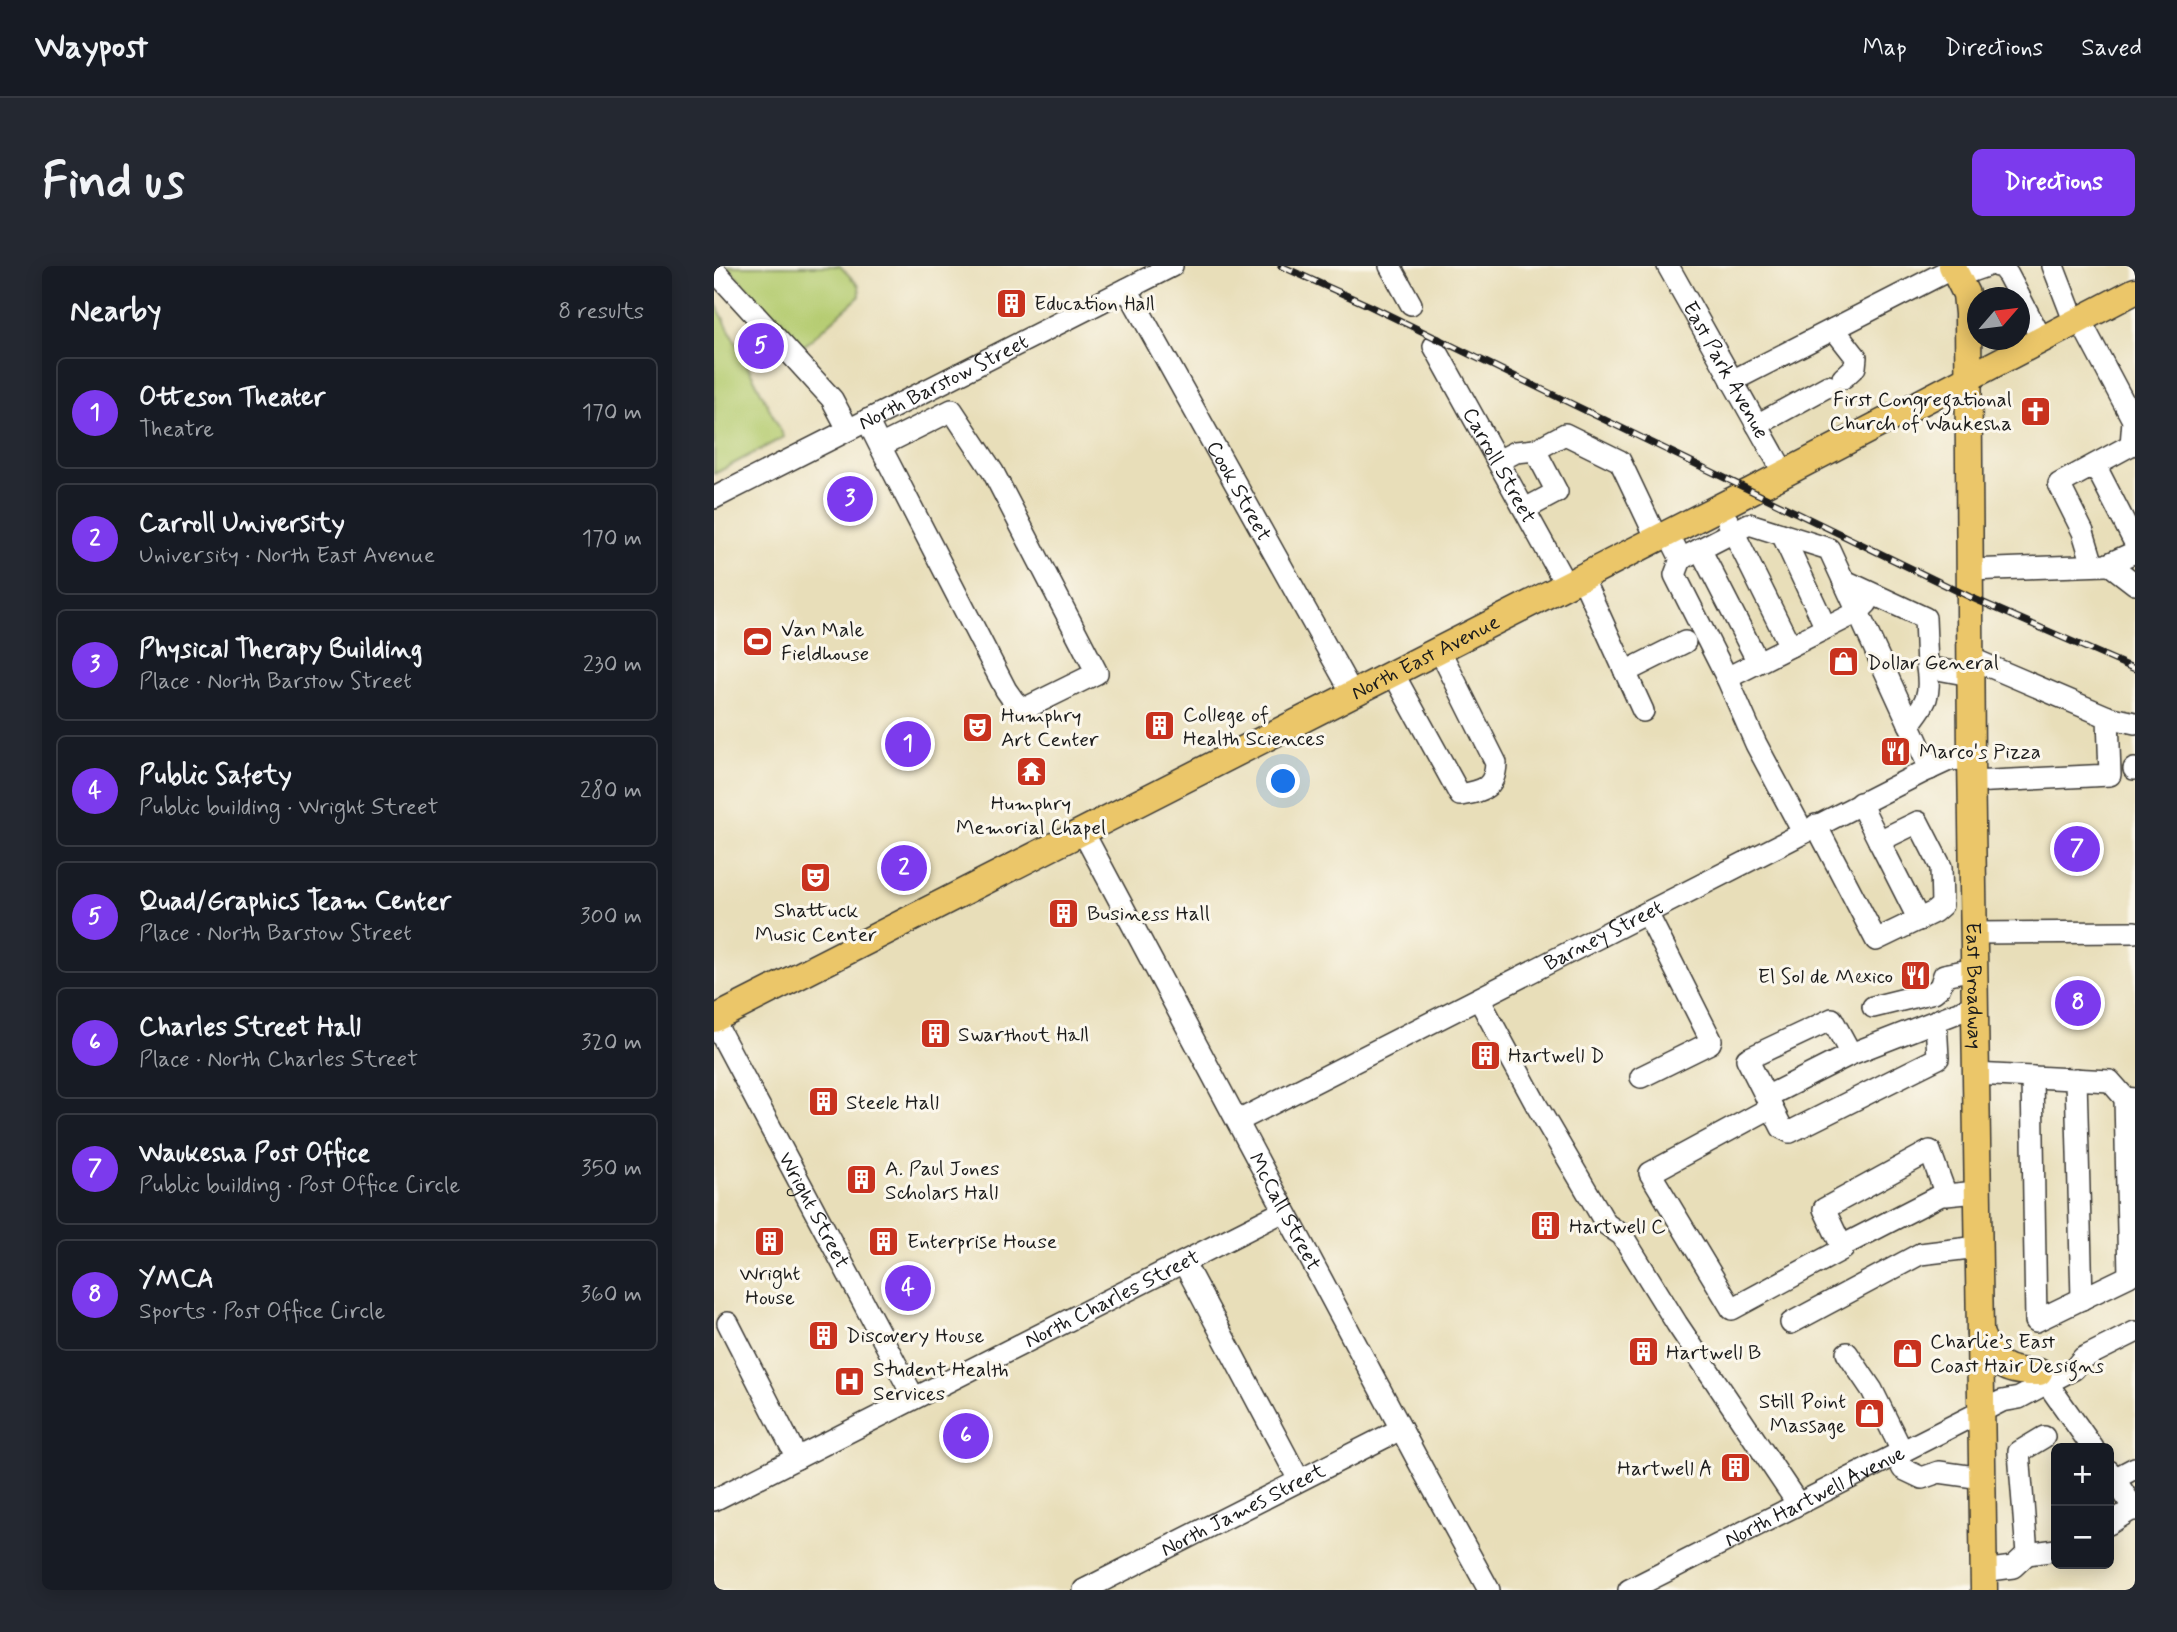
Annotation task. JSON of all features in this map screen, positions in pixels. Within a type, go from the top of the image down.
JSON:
[{"type":"main road","name":"East Broadway","points":[[1954,270],[1966,294],[1968,314],[1979,1331],[1991,1406],[1982,1478],[1983,1581]]},
{"type":"main road","name":"North East Avenue","points":[[714,1020],[1663,536],[2135,291]]},
{"type":"main road","points":[[1979,1331],[1998,1364],[2043,1378]]},
{"type":"street","name":"North Barstow Street","points":[[714,498],[1172,266]]},
{"type":"street","points":[[1390,266],[1411,304]]},
{"type":"street","points":[[1732,381],[1954,270],[1986,266]]},
{"type":"street","points":[[1997,266],[2001,266],[2008,275],[2042,340]]},
{"type":"street","points":[[2053,266],[2078,321],[2134,420],[2131,445],[2059,484],[2101,565],[2135,584]]},
{"type":"street","name":"East Park Avenue","points":[[1672,267],[1784,472]]},
{"type":"street","points":[[714,270],[832,399],[880,446],[1015,703],[1026,708],[1097,673],[993,472],[952,410],[880,446]]},
{"type":"street","name":"Cook Street","points":[[1127,289],[1352,693]]},
{"type":"street","points":[[1757,425],[1836,382],[1856,368],[1856,357],[1834,329]]},
{"type":"street","name":"Carroll Street","points":[[1433,346],[1525,509],[1574,581],[1625,672],[1643,712]]},
{"type":"street","points":[[1498,461],[1516,452],[1535,450],[1565,434],[1620,461],[1663,536],[1681,559]]},
{"type":"street","points":[[1525,509],[1557,492],[1535,450]]},
{"type":"street","points":[[2095,464],[2135,543]]},
{"type":"street","points":[[1721,506],[1790,646]]},
{"type":"street","points":[[1879,841],[1919,822],[1941,867],[1942,905],[1919,920],[1876,940],[1756,744],[1727,678],[1675,575],[1681,559],[1749,524],[1829,550],[1930,769]]},
{"type":"street","points":[[1782,534],[1826,628]]},
{"type":"street","points":[[1700,549],[1758,662]]},
{"type":"street","points":[[1969,570],[2101,565],[2135,552]]},
{"type":"street","points":[[1843,580],[1925,618],[1930,688],[1925,704],[1909,724]]},
{"type":"street","points":[[1727,678],[1858,612],[1875,595]]},
{"type":"street","points":[[1625,672],[1685,642]]},
{"type":"street","points":[[1393,673],[1460,794],[1483,791],[1495,776],[1496,763],[1439,649]]},
{"type":"street","points":[[1927,667],[1970,667],[2108,717],[2135,723]]},
{"type":"street","name":"Barney Street","points":[[1238,1121],[1949,760],[1971,770],[2110,775],[2108,717]]},
{"type":"street","points":[[1860,803],[1919,920]]},
{"type":"street","name":"McCall Street","points":[[1083,832],[1489,1590]]},
{"type":"street","points":[[1641,1077],[1710,1043],[1711,1040],[1647,913]]},
{"type":"street","points":[[1973,933],[2135,932]]},
{"type":"street","points":[[1873,1007],[1934,992],[1940,987],[1944,975],[1974,969]]},
{"type":"street","points":[[1479,999],[1537,1107],[1605,1224],[1622,1235],[1677,1324],[1798,1504]]},
{"type":"street","points":[[1974,1006],[1851,1054],[1650,1173],[1732,1308],[1945,1193],[1977,1192]]},
{"type":"street","points":[[1851,1054],[1832,1019],[1747,1059],[1782,1128],[1790,1132],[1938,1058],[1936,1021]]},
{"type":"street","name":"Wright Street","points":[[714,1020],[914,1398]]},
{"type":"street","points":[[1975,1074],[2110,1081],[2130,1098],[2133,1279],[2081,1299],[2036,1321],[2032,1077]]},
{"type":"street","points":[[2076,1079],[2081,1299]]},
{"type":"street","points":[[1842,1247],[1824,1209],[1930,1151],[1945,1193]]},
{"type":"street","name":"North Charles Street","points":[[714,1500],[1284,1211]]},
{"type":"street","points":[[1791,1323],[1920,1254],[1978,1247]]},
{"type":"street","points":[[1184,1263],[1299,1480]]},
{"type":"street","points":[[728,1323],[797,1458]]},
{"type":"street","name":"North Hartwell Avenue","points":[[1629,1590],[1991,1406],[2013,1386],[2043,1378],[2068,1357],[2083,1358],[2135,1332]]},
{"type":"street","points":[[1847,1353],[1872,1390],[1899,1453],[1903,1469],[1922,1478],[1939,1472],[1982,1478]]},
{"type":"street","points":[[2043,1378],[2089,1443]]},
{"type":"street","name":"North James Street","points":[[1084,1590],[1401,1429]]},
{"type":"street","points":[[2027,1554],[2019,1452],[2043,1437]]},
{"type":"street","points":[[2114,1474],[2135,1468]]},
{"type":"street","points":[[2114,1478],[2134,1509],[2114,1521]]},
{"type":"street","points":[[1983,1581],[2013,1567],[2027,1554],[2051,1551]]},
{"type":"green space","points":[[727,266],[840,266],[859,286],[860,296],[805,345],[800,345]]},
{"type":"green space","points":[[714,300],[784,437],[714,474]]},
{"type":"railway","points":[[1281,266],[1370,306],[1970,597],[2135,669]]},
{"type":"place","name":"Education Hall","points":[[1011,303]]},
{"type":"place","name":"Quad/Graphics Team Center","points":[[761,346]]},
{"type":"place","name":"First Congregational Church of Waukesha","points":[[2035,411]]},
{"type":"place","name":"Physical Therapy Building","points":[[850,499]]},
{"type":"place","name":"Van Male Fieldhouse","points":[[758,641]]},
{"type":"place","name":"Dollar General","points":[[1844,662]]},
{"type":"place","name":"College of Health Sciences","points":[[1160,726]]},
{"type":"place","name":"Humphry Art Center","points":[[978,727]]},
{"type":"place","name":"Otteson Theater","points":[[908,744]]},
{"type":"place","name":"Marco's Pizza","points":[[1896,751]]},
{"type":"place","name":"Humphry Memorial Chapel","points":[[1031,771]]},
{"type":"place","name":"Waukesha Post Office","points":[[2077,849]]},
{"type":"place","name":"Carroll University","points":[[904,868]]},
{"type":"place","name":"Shattuck Music Center","points":[[816,878]]},
{"type":"place","name":"Business Hall","points":[[1064,913]]},
{"type":"place","name":"El Sol de Mexico","points":[[1916,976]]},
{"type":"place","name":"YMCA","points":[[2078,1003]]},
{"type":"place","name":"Swarthout Hall","points":[[935,1034]]},
{"type":"place","name":"Hartwell D","points":[[1485,1055]]},
{"type":"place","name":"Steele Hall","points":[[823,1102]]},
{"type":"place","name":"A. Paul Jones Scholars Hall","points":[[862,1180]]},
{"type":"place","name":"Hartwell C","points":[[1546,1226]]},
{"type":"place","name":"Wright House","points":[[770,1241]]},
{"type":"place","name":"Enterprise House","points":[[884,1241]]},
{"type":"place","name":"Public Safety","points":[[908,1288]]},
{"type":"place","name":"Discovery House","points":[[823,1335]]},
{"type":"place","name":"Hartwell B","points":[[1643,1352]]},
{"type":"place","name":"Charlie’s East Coast Hair Designs","points":[[1907,1353]]},
{"type":"place","name":"Student Health Services","points":[[850,1381]]},
{"type":"place","name":"Still Point Massage","points":[[1869,1413]]},
{"type":"place","name":"Charles Street Hall","points":[[966,1436]]},
{"type":"place","name":"Hartwell A","points":[[1736,1468]]}]
